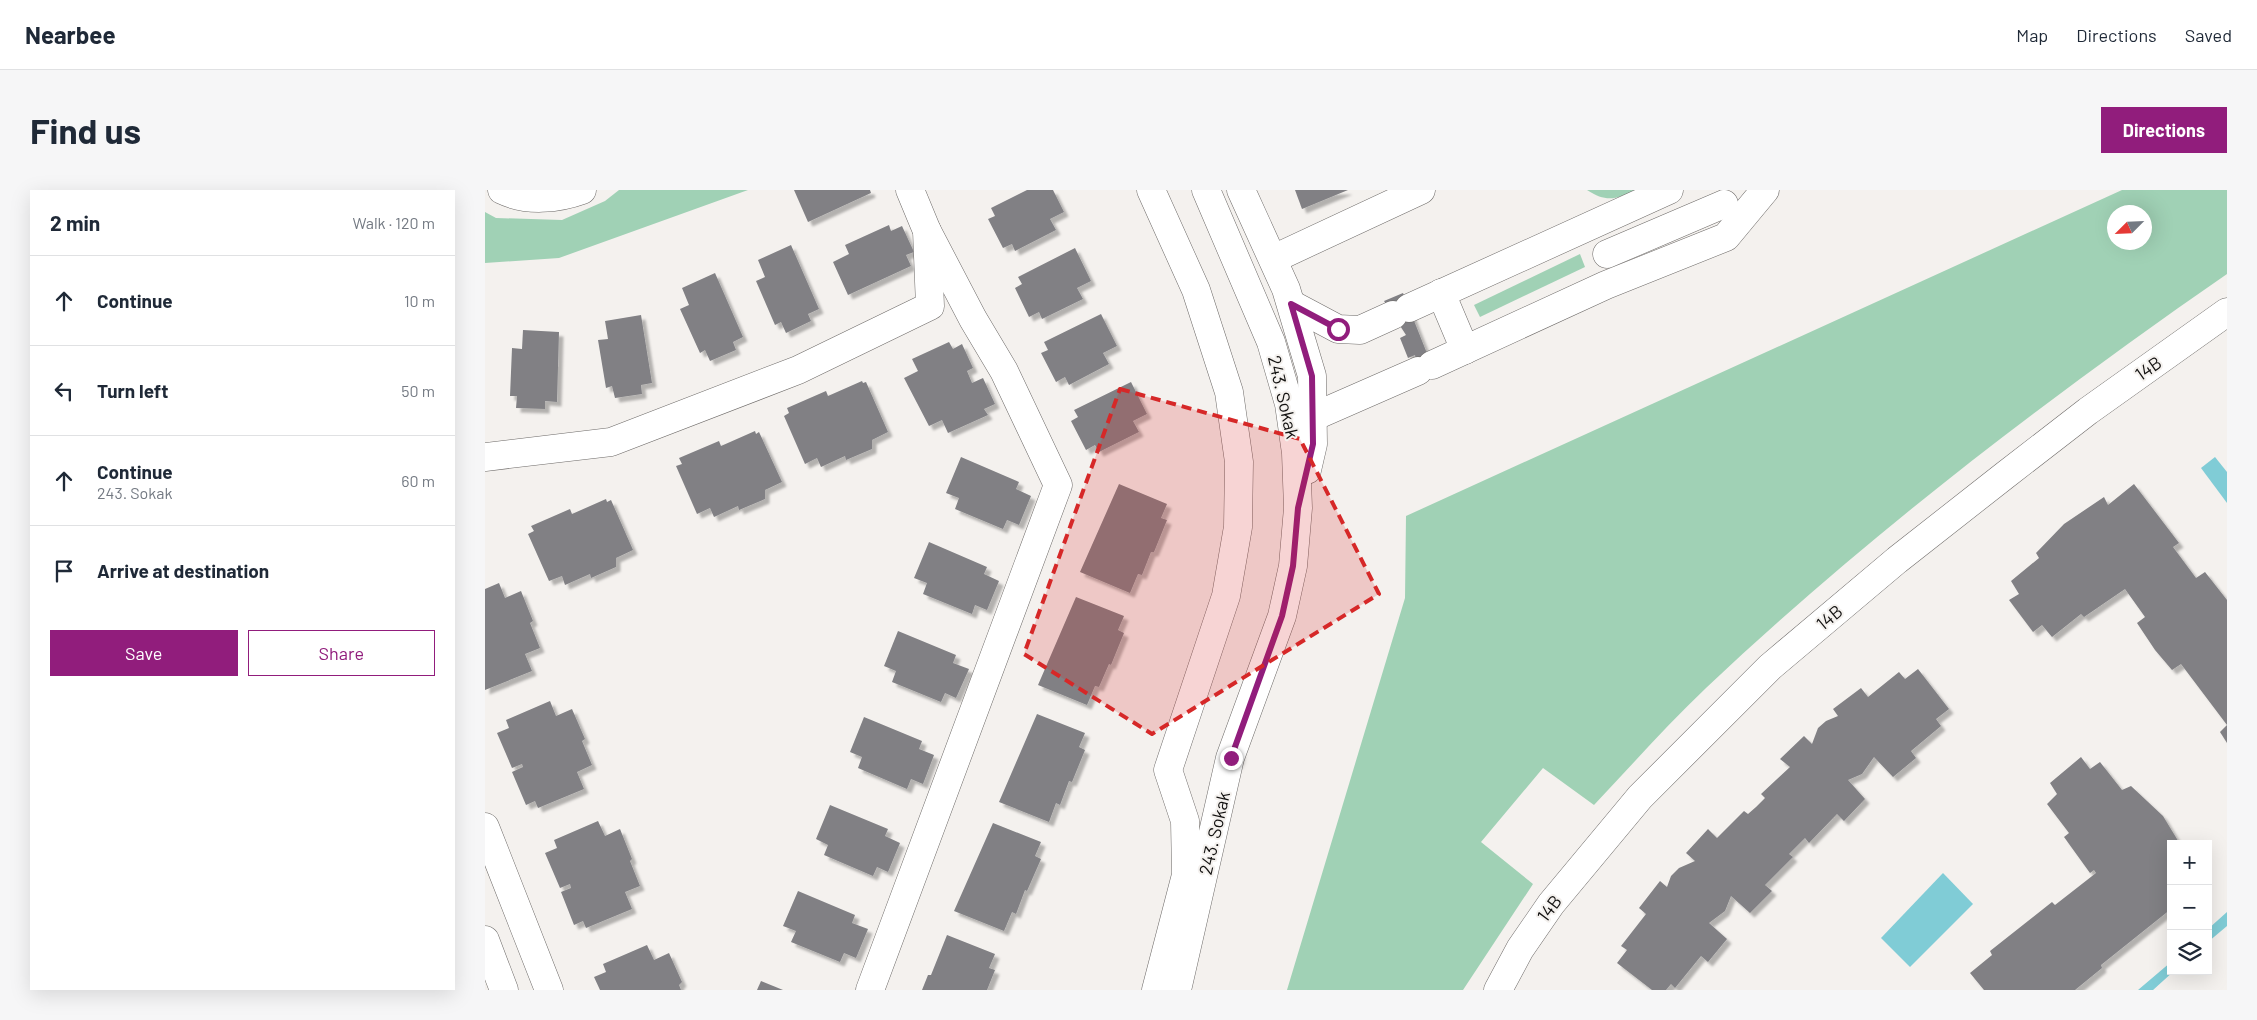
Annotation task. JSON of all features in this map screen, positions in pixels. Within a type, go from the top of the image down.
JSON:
[{"type":"street","points":[[502,190],[515,196],[537,199],[583,190]]},
{"type":"street","points":[[870,990],[1058,486],[1004,371],[973,319],[927,231],[911,190]]},
{"type":"street","name":"243. Sokak","points":[[1151,190],[1196,290],[1202,308],[1229,392],[1239,462],[1238,527],[1226,596],[1168,770],[1185,821],[1185,875],[1156,990]]},
{"type":"street","name":"243. Sokak","points":[[1177,990],[1231,758],[1282,616],[1293,566],[1298,508],[1296,453],[1289,404],[1271,342],[1206,190]]},
{"type":"street","points":[[1241,190],[1273,259],[1291,304],[1312,376],[1313,444],[1298,508]]},
{"type":"street","points":[[1273,259],[1421,190]]},
{"type":"street","points":[[1291,304],[1338,329],[1360,330],[1570,233],[1669,190]]},
{"type":"street","points":[[1313,417],[1465,350],[1594,290],[1726,237],[1765,190]]},
{"type":"street","points":[[1607,254],[1725,204]]},
{"type":"street","points":[[927,231],[930,306]]},
{"type":"street","points":[[1570,233],[1587,238],[1607,254]]},
{"type":"street","points":[[1594,290],[1601,278],[1607,254]]},
{"type":"street","points":[[1441,294],[1465,350]]},
{"type":"street","points":[[485,458],[611,442],[798,370],[930,306],[973,319]]},
{"type":"street","name":"14B","points":[[1498,990],[1520,949],[1551,904],[1640,796],[1770,667],[1897,560],[2088,411],[2227,312]]},
{"type":"street","points":[[485,827],[549,990]]},
{"type":"street","points":[[485,940],[504,990]]},
{"type":"highlighted area","points":[[1120,389],[1300,439],[1379,594],[1152,734],[1024,654]]},
{"type":"green space","points":[[619,190],[748,190],[559,258],[485,263],[485,212],[496,218],[562,220],[605,201]]},
{"type":"green space","points":[[1587,190],[1637,190],[1623,196],[1606,198]]},
{"type":"green space","points":[[2122,190],[2227,190],[2227,274],[2091,370],[1894,523],[1767,632],[1706,688],[1594,805],[1543,768],[1481,842],[1533,884],[1463,990],[1287,990],[1405,598],[1406,516]]},
{"type":"green space","points":[[1580,254],[1585,267],[1480,317],[1474,305]]},
{"type":"water","points":[[2215,457],[2227,472],[2227,503],[2201,468]]},
{"type":"water","points":[[1943,873],[1973,904],[1910,967],[1881,938]]},
{"type":"water","points":[[2227,912],[2227,926],[2212,939],[2212,925]]},
{"type":"water","points":[[2167,965],[2167,975],[2170,975],[2153,990],[2138,990]]},
{"type":"building","points":[[794,190],[870,190],[871,193],[808,222]]},
{"type":"building","points":[[1027,190],[1053,190],[1064,212],[1050,219],[1056,230],[1015,251],[1012,244],[1003,248],[988,219],[995,216],[991,208]]},
{"type":"building","points":[[1295,190],[1348,190],[1302,209]]},
{"type":"building","points":[[889,225],[891,231],[902,226],[914,252],[906,255],[911,266],[848,295],[833,262],[849,254],[845,245]]},
{"type":"building","points":[[791,245],[819,309],[808,314],[811,321],[786,333],[781,322],[775,325],[756,281],[765,277],[758,260]]},
{"type":"building","points":[[1075,248],[1091,281],[1077,288],[1083,299],[1042,319],[1039,312],[1029,317],[1015,288],[1022,284],[1018,277]]},
{"type":"building","points":[[715,273],[743,337],[733,342],[736,350],[710,361],[705,350],[700,353],[680,309],[689,305],[682,288]]},
{"type":"building","points":[[1403,293],[1434,371],[1418,371],[1415,355],[1408,358],[1400,338],[1406,335],[1384,301]]},
{"type":"building","points":[[1101,314],[1117,346],[1103,353],[1109,364],[1069,385],[1065,377],[1056,382],[1041,353],[1048,350],[1044,342]]},
{"type":"building","points":[[641,315],[652,383],[641,385],[642,394],[615,398],[612,386],[606,388],[598,340],[608,339],[605,321]]},
{"type":"building","points":[[523,330],[559,332],[557,402],[545,401],[545,409],[516,408],[517,396],[510,396],[512,348],[522,349]]},
{"type":"building","points":[[949,342],[953,349],[962,344],[973,368],[967,371],[972,383],[983,378],[995,404],[984,409],[988,415],[948,433],[942,420],[929,426],[904,378],[918,371],[912,359]]},
{"type":"building","points":[[862,381],[863,383],[866,382],[888,432],[872,440],[872,449],[846,460],[845,456],[821,467],[817,458],[805,464],[784,416],[789,413],[787,408],[826,391],[828,396]]},
{"type":"building","points":[[1131,382],[1147,414],[1133,421],[1139,432],[1099,452],[1095,445],[1086,450],[1071,421],[1078,417],[1074,410]]},
{"type":"building","points":[[755,431],[756,434],[759,432],[782,482],[765,490],[765,499],[739,510],[738,506],[714,517],[710,508],[697,514],[676,466],[682,464],[679,458],[719,441],[721,446]]},
{"type":"building","points":[[961,457],[1019,482],[1016,489],[1031,496],[1019,525],[1007,520],[1003,529],[955,509],[959,498],[946,493]]},
{"type":"building","points":[[1119,484],[1167,504],[1161,518],[1167,520],[1154,552],[1151,552],[1142,575],[1138,574],[1130,593],[1080,572]]},
{"type":"building","points":[[2134,484],[2179,543],[2173,547],[2196,578],[2205,572],[2227,600],[2227,725],[2181,664],[2172,670],[2155,650],[2137,623],[2145,617],[2125,589],[2084,617],[2081,614],[2052,637],[2042,625],[2033,632],[2009,600],[2019,594],[2011,581],[2039,558],[2036,553],[2064,524],[2104,497],[2108,505]]},
{"type":"building","points":[[606,499],[607,502],[611,500],[633,550],[616,558],[616,567],[591,578],[590,574],[565,585],[562,576],[549,581],[528,534],[534,531],[531,526],[570,509],[572,514]]},
{"type":"building","points":[[929,542],[987,567],[984,574],[999,581],[987,610],[975,605],[972,614],[923,594],[927,583],[914,578]]},
{"type":"building","points":[[499,583],[505,598],[521,591],[533,621],[530,623],[540,648],[525,654],[532,671],[485,690],[485,589]]},
{"type":"building","points":[[1076,597],[1124,616],[1118,630],[1124,633],[1111,665],[1109,664],[1099,687],[1095,686],[1087,705],[1038,685]]},
{"type":"building","points":[[898,631],[956,655],[953,663],[969,669],[956,698],[945,693],[941,702],[892,682],[896,671],[884,666]]},
{"type":"building","points":[[1918,669],[1949,709],[1936,719],[1941,726],[1911,751],[1916,758],[1893,777],[1874,757],[1862,774],[1848,780],[1865,799],[1844,821],[1837,814],[1809,843],[1805,838],[1789,854],[1793,857],[1765,885],[1772,891],[1750,913],[1731,896],[1725,911],[1709,923],[1727,939],[1708,962],[1701,956],[1675,988],[1671,984],[1666,990],[1652,990],[1617,963],[1627,950],[1621,946],[1646,914],[1639,908],[1660,881],[1667,887],[1671,876],[1679,868],[1695,861],[1686,853],[1708,829],[1717,838],[1744,811],[1748,814],[1756,807],[1765,798],[1761,794],[1790,767],[1780,759],[1804,736],[1812,744],[1818,728],[1826,721],[1838,716],[1833,709],[1861,688],[1868,697],[1899,672],[1905,679]]},
{"type":"building","points":[[550,701],[556,716],[572,709],[585,739],[582,741],[592,765],[577,772],[584,789],[538,808],[535,801],[526,805],[512,772],[523,767],[522,764],[512,768],[497,733],[509,728],[506,720]]},
{"type":"building","points":[[1037,714],[1085,733],[1079,747],[1085,750],[1072,782],[1069,781],[1060,805],[1056,803],[1049,822],[999,802]]},
{"type":"building","points":[[864,717],[922,741],[919,749],[934,755],[923,784],[911,779],[907,789],[858,768],[862,757],[850,752]]},
{"type":"building","points":[[2227,725],[2227,743],[2220,732]]},
{"type":"building","points":[[2081,757],[2090,769],[2100,762],[2122,790],[2131,786],[2163,816],[2178,840],[2167,840],[2167,912],[2101,965],[2102,968],[2075,990],[1984,990],[1970,973],[1992,955],[1990,951],[2052,902],[2055,905],[2096,873],[2094,870],[2090,873],[2064,837],[2069,833],[2047,804],[2057,794],[2050,783]]},
{"type":"building","points":[[830,805],[888,829],[885,836],[900,843],[888,872],[877,867],[873,876],[824,855],[828,845],[816,839]]},
{"type":"building","points":[[598,821],[605,836],[620,829],[640,886],[625,892],[632,909],[586,928],[583,921],[574,925],[561,892],[571,888],[570,884],[560,888],[545,853],[557,848],[554,840]]},
{"type":"building","points":[[993,823],[1041,842],[1035,856],[1041,859],[1027,891],[1025,890],[1016,914],[1012,912],[1004,931],[954,911]]},
{"type":"building","points":[[798,891],[855,915],[852,923],[868,929],[856,958],[844,953],[840,962],[791,942],[796,931],[783,926]]},
{"type":"building","points":[[947,935],[995,954],[989,968],[995,970],[987,990],[922,990],[928,975],[931,975]]},
{"type":"building","points":[[647,945],[654,960],[669,953],[682,982],[679,985],[681,990],[600,990],[594,977],[606,972],[603,964]]},
{"type":"building","points":[[761,981],[783,990],[757,990]]},
{"type":"route","points":[[1231,758],[1282,616],[1293,566],[1298,508],[1313,444],[1312,376],[1291,304],[1338,329]]}]
